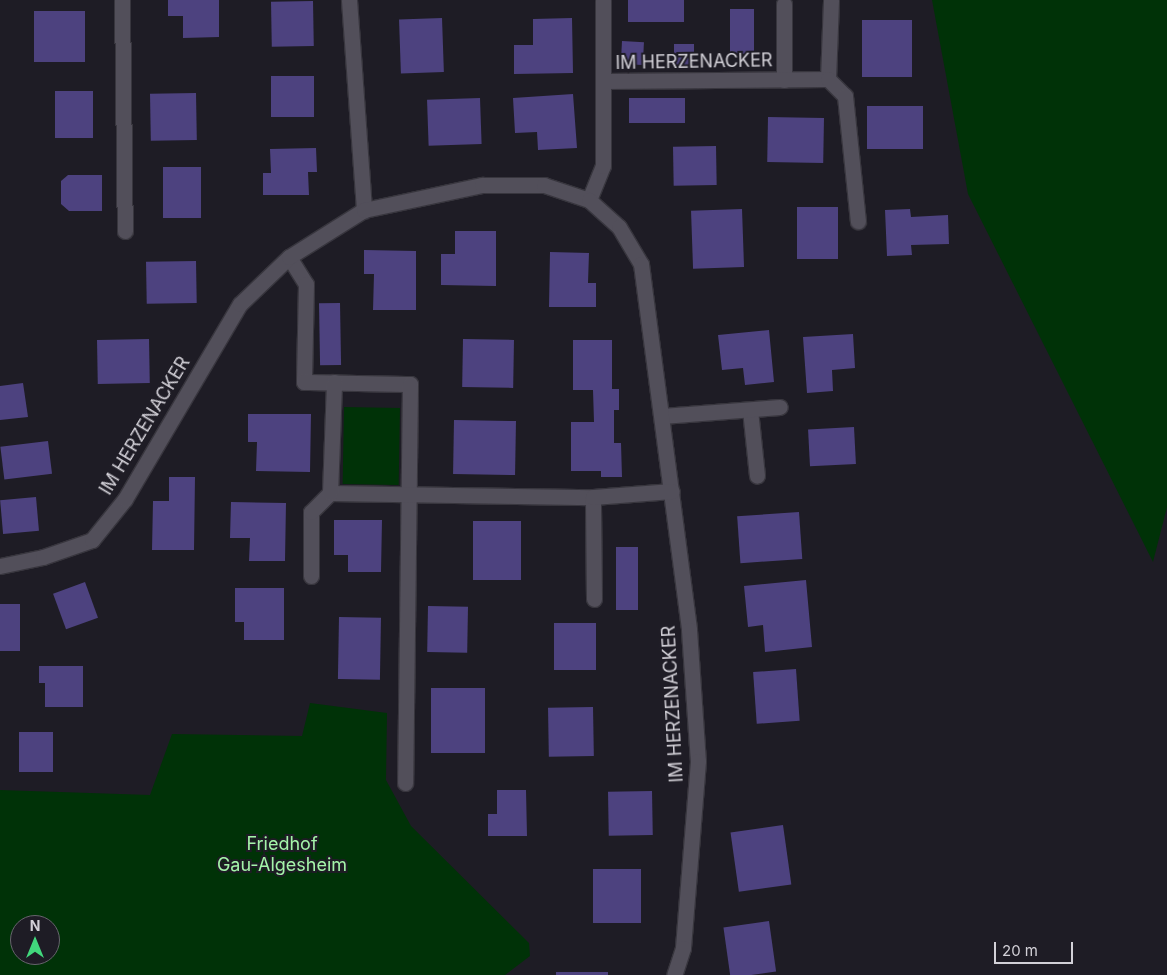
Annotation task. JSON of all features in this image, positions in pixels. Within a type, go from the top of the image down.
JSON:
[{"type":"street","points":[[122,0],[125,231]]},
{"type":"street","points":[[349,0],[364,210]]},
{"type":"street","name":"IM HERZENACKER","points":[[589,200],[603,166],[604,0]]},
{"type":"street","points":[[832,0],[828,79],[846,96],[858,221]]},
{"type":"street","name":"IM HERZENACKER","points":[[784,4],[784,80]]},
{"type":"street","name":"IM HERZENACKER","points":[[604,81],[828,79]]},
{"type":"street","name":"IM HERZENACKER","points":[[0,566],[43,557],[92,540],[125,499],[240,304],[289,258],[364,210],[482,185],[544,185],[589,200],[619,227],[641,264],[689,630],[698,761],[683,948],[674,975]]},
{"type":"street","points":[[289,258],[306,284],[304,382],[410,384],[405,782]]},
{"type":"street","points":[[312,576],[312,512],[330,493],[334,382]]},
{"type":"street","points":[[662,416],[780,407]]},
{"type":"street","points":[[750,410],[756,476]]},
{"type":"street","points":[[330,493],[593,497],[672,491]]},
{"type":"street","points":[[593,497],[594,599]]},
{"type":"green space","points":[[932,0],[1167,0],[1167,507],[1153,562],[968,194]]},
{"type":"green space","points":[[344,407],[400,408],[399,485],[343,484]]},
{"type":"green space","name":"Friedhof Gau-Algesheim","points":[[310,703],[387,713],[386,780],[411,826],[529,943],[530,956],[505,975],[0,975],[0,790],[150,795],[172,734],[302,736]]},
{"type":"building","points":[[168,0],[219,0],[219,37],[183,38],[183,16],[168,16]]},
{"type":"building","points":[[628,0],[684,0],[684,22],[628,22]]},
{"type":"building","points":[[313,1],[314,46],[272,47],[271,2]]},
{"type":"building","points":[[730,9],[754,9],[754,54],[730,54]]},
{"type":"building","points":[[34,11],[85,11],[85,62],[34,62]]},
{"type":"building","points":[[442,18],[444,72],[401,73],[399,20]]},
{"type":"building","points":[[572,18],[573,73],[514,74],[514,45],[533,45],[533,19]]},
{"type":"building","points":[[862,20],[912,20],[912,77],[862,77]]},
{"type":"building","points":[[622,41],[644,42],[643,65],[621,64]]},
{"type":"building","points":[[674,44],[694,44],[694,67],[674,67]]},
{"type":"building","points":[[271,76],[314,76],[314,117],[271,117]]},
{"type":"building","points":[[55,91],[93,91],[93,138],[55,138]]},
{"type":"building","points":[[196,93],[197,140],[151,141],[150,94]]},
{"type":"building","points":[[573,94],[577,148],[538,150],[537,132],[515,133],[513,98]]},
{"type":"building","points":[[480,98],[482,144],[429,146],[427,100]]},
{"type":"building","points":[[629,98],[685,98],[685,123],[629,123]]},
{"type":"building","points":[[867,106],[923,106],[923,149],[867,149]]},
{"type":"building","points":[[768,117],[824,118],[823,163],[767,162]]},
{"type":"building","points":[[716,146],[717,185],[674,186],[673,147]]},
{"type":"building","points":[[316,148],[317,172],[308,172],[309,195],[263,195],[263,173],[271,173],[270,149]]},
{"type":"building","points":[[163,167],[201,167],[201,218],[163,218]]},
{"type":"building","points":[[68,175],[102,175],[102,211],[69,211],[61,204],[61,181]]},
{"type":"building","points":[[797,207],[838,207],[838,259],[797,259]]},
{"type":"building","points":[[742,209],[744,267],[693,269],[691,211]]},
{"type":"building","points":[[910,209],[911,217],[948,215],[949,244],[911,245],[912,255],[887,256],[885,210]]},
{"type":"building","points":[[455,231],[496,231],[496,286],[441,285],[441,254],[455,254]]},
{"type":"building","points":[[364,250],[416,251],[416,310],[373,310],[374,274],[364,274]]},
{"type":"building","points":[[550,252],[589,253],[588,283],[596,283],[596,307],[549,307]]},
{"type":"building","points":[[196,261],[197,303],[147,304],[146,262]]},
{"type":"building","points":[[319,303],[340,303],[341,365],[320,365]]},
{"type":"building","points":[[769,330],[774,382],[745,385],[743,368],[722,370],[718,335]]},
{"type":"building","points":[[853,334],[855,368],[832,370],[833,391],[807,393],[803,337]]},
{"type":"building","points":[[149,339],[150,383],[98,384],[97,340]]},
{"type":"building","points":[[463,339],[514,340],[513,388],[462,387]]},
{"type":"building","points":[[573,340],[612,340],[612,389],[619,389],[619,410],[614,410],[614,443],[621,443],[622,477],[601,477],[601,471],[571,471],[571,422],[594,422],[593,390],[573,390]]},
{"type":"building","points":[[23,383],[28,417],[0,420],[0,386]]},
{"type":"building","points":[[248,414],[311,414],[310,472],[256,471],[257,442],[248,442]]},
{"type":"building","points":[[454,420],[516,421],[515,475],[453,474]]},
{"type":"building","points":[[854,427],[856,464],[810,466],[808,429]]},
{"type":"building","points":[[48,441],[52,474],[4,480],[0,447]]},
{"type":"building","points":[[169,477],[195,477],[194,550],[152,550],[153,501],[169,501]]},
{"type":"building","points":[[36,497],[39,531],[3,534],[0,500]]},
{"type":"building","points":[[231,502],[286,503],[285,561],[249,561],[250,538],[230,538]]},
{"type":"building","points":[[799,512],[802,559],[740,563],[737,516]]},
{"type":"building","points":[[334,520],[382,520],[381,572],[348,572],[348,555],[334,555]]},
{"type":"building","points":[[473,521],[521,521],[521,580],[473,580]]},
{"type":"building","points":[[616,547],[638,547],[638,610],[616,610]]},
{"type":"building","points":[[806,580],[812,647],[765,652],[763,625],[748,627],[744,586]]},
{"type":"building","points":[[85,582],[98,618],[66,629],[53,594]]},
{"type":"building","points":[[235,588],[284,588],[284,640],[244,640],[244,622],[235,622]]},
{"type":"building","points":[[0,604],[20,604],[20,651],[0,651]]},
{"type":"building","points":[[428,606],[468,607],[467,653],[427,652]]},
{"type":"building","points":[[339,617],[381,618],[380,680],[338,679]]},
{"type":"building","points":[[554,623],[596,623],[596,670],[554,670]]},
{"type":"building","points":[[39,666],[83,666],[83,707],[45,707],[45,683],[39,683]]},
{"type":"building","points":[[796,669],[800,721],[757,724],[753,672]]},
{"type":"building","points":[[431,688],[485,688],[485,753],[431,753]]},
{"type":"building","points":[[593,707],[594,756],[549,757],[548,708]]},
{"type":"building","points":[[19,732],[53,732],[53,772],[19,772]]},
{"type":"building","points":[[497,790],[526,790],[527,836],[488,836],[488,814],[497,814]]},
{"type":"building","points":[[652,791],[653,835],[609,836],[608,792]]},
{"type":"building","points":[[783,825],[791,884],[739,892],[731,832]]},
{"type":"building","points":[[593,869],[641,869],[641,923],[593,923]]},
{"type":"building","points":[[769,921],[776,972],[751,975],[730,975],[723,927]]},
{"type":"building","points":[[556,972],[608,972],[608,975],[556,975]]}]
